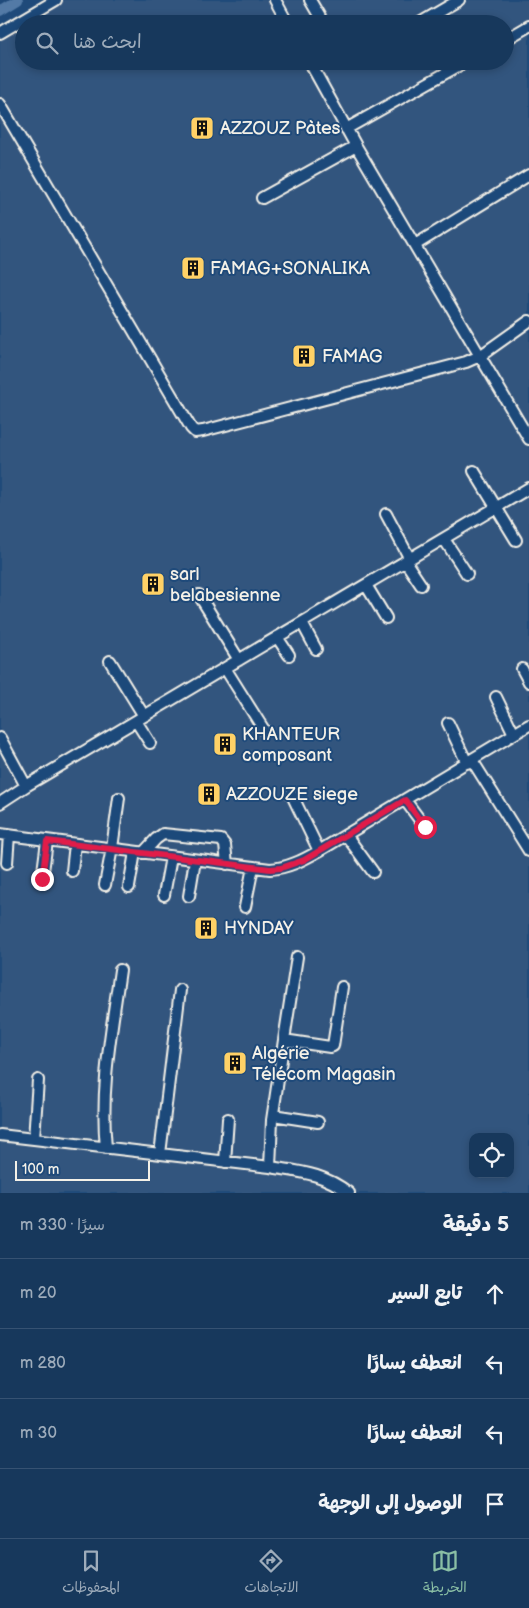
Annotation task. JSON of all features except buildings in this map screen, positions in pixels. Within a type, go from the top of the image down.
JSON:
[{"type":"street","points":[[31,15],[56,0]]},
{"type":"street","points":[[274,0],[283,15]]},
{"type":"street","points":[[310,0],[319,15]]},
{"type":"street","points":[[433,15],[458,0]]},
{"type":"street","points":[[0,33],[15,24]]},
{"type":"street","points":[[514,35],[529,26]]},
{"type":"street","points":[[314,70],[346,129],[529,439]]},
{"type":"street","points":[[346,129],[451,70]]},
{"type":"street","points":[[0,104],[190,428],[195,432],[466,362],[480,356],[529,321]]},
{"type":"street","points":[[262,198],[356,146]]},
{"type":"street","points":[[415,245],[529,175]]},
{"type":"street","points":[[474,471],[516,540]]},
{"type":"street","points":[[0,803],[529,488]]},
{"type":"street","points":[[386,514],[421,584]]},
{"type":"street","points":[[444,539],[466,574]]},
{"type":"street","points":[[366,585],[386,618]]},
{"type":"street","points":[[199,595],[239,660]]},
{"type":"street","points":[[302,623],[316,649]]},
{"type":"street","points":[[278,637],[288,655]]},
{"type":"street","points":[[110,661],[140,718],[150,743]]},
{"type":"street","points":[[225,668],[264,730]]},
{"type":"street","points":[[522,669],[529,682]]},
{"type":"street","points":[[496,697],[514,734]]},
{"type":"street","points":[[448,723],[469,762],[529,849]]},
{"type":"street","points":[[7,863],[4,835],[227,864],[270,869],[281,868],[319,851],[514,734],[528,729]]},
{"type":"street","points":[[0,738],[26,786]]},
{"type":"street","points":[[292,793],[319,851]]},
{"type":"street","points":[[105,885],[119,798]]},
{"type":"street","points":[[405,800],[425,827]]},
{"type":"street","points":[[129,886],[139,853],[163,834],[221,840],[225,845],[227,864]]},
{"type":"street","points":[[346,835],[373,872]]},
{"type":"street","points":[[42,879],[47,841]]},
{"type":"street","points":[[72,871],[75,844]]},
{"type":"street","points":[[164,895],[171,857]]},
{"type":"street","points":[[189,896],[195,860]]},
{"type":"street","points":[[245,907],[253,867]]},
{"type":"street","points":[[270,1167],[273,1116],[298,957]]},
{"type":"street","points":[[106,1148],[104,1128],[106,1075],[120,970]]},
{"type":"street","points":[[284,1040],[333,1046],[342,987]]},
{"type":"street","points":[[160,1154],[180,990]]},
{"type":"street","points":[[34,1139],[38,1080]]},
{"type":"street","points":[[273,1116],[318,1122]]},
{"type":"street","points":[[225,1162],[228,1119]]},
{"type":"street","points":[[0,1135],[310,1173],[326,1178],[350,1193]]},
{"type":"shaded area","points":[[42,0],[529,0],[529,1193],[0,1193],[0,25],[15,16],[15,70],[514,70],[514,15],[17,15]]},
{"type":"waterway","points":[[0,11],[18,0]]},
{"type":"place","name":"AZZOUZ Pàtes","points":[[202,128]]},
{"type":"place","name":"FAMAG+SONALIKA","points":[[193,268]]},
{"type":"place","name":"FAMAG","points":[[304,356]]},
{"type":"place","name":"sarl belabesienne","points":[[153,584]]},
{"type":"place","name":"KHANTEUR composant","points":[[225,744]]},
{"type":"place","name":"AZZOUZE siege","points":[[209,794]]},
{"type":"place","name":"HYNDAY","points":[[206,928]]},
{"type":"place","name":"Algérie Télécom Magasin","points":[[235,1063]]},
{"type":"route","points":[[42,879],[47,841],[270,869],[281,868],[304,860],[405,800],[425,827]]}]
